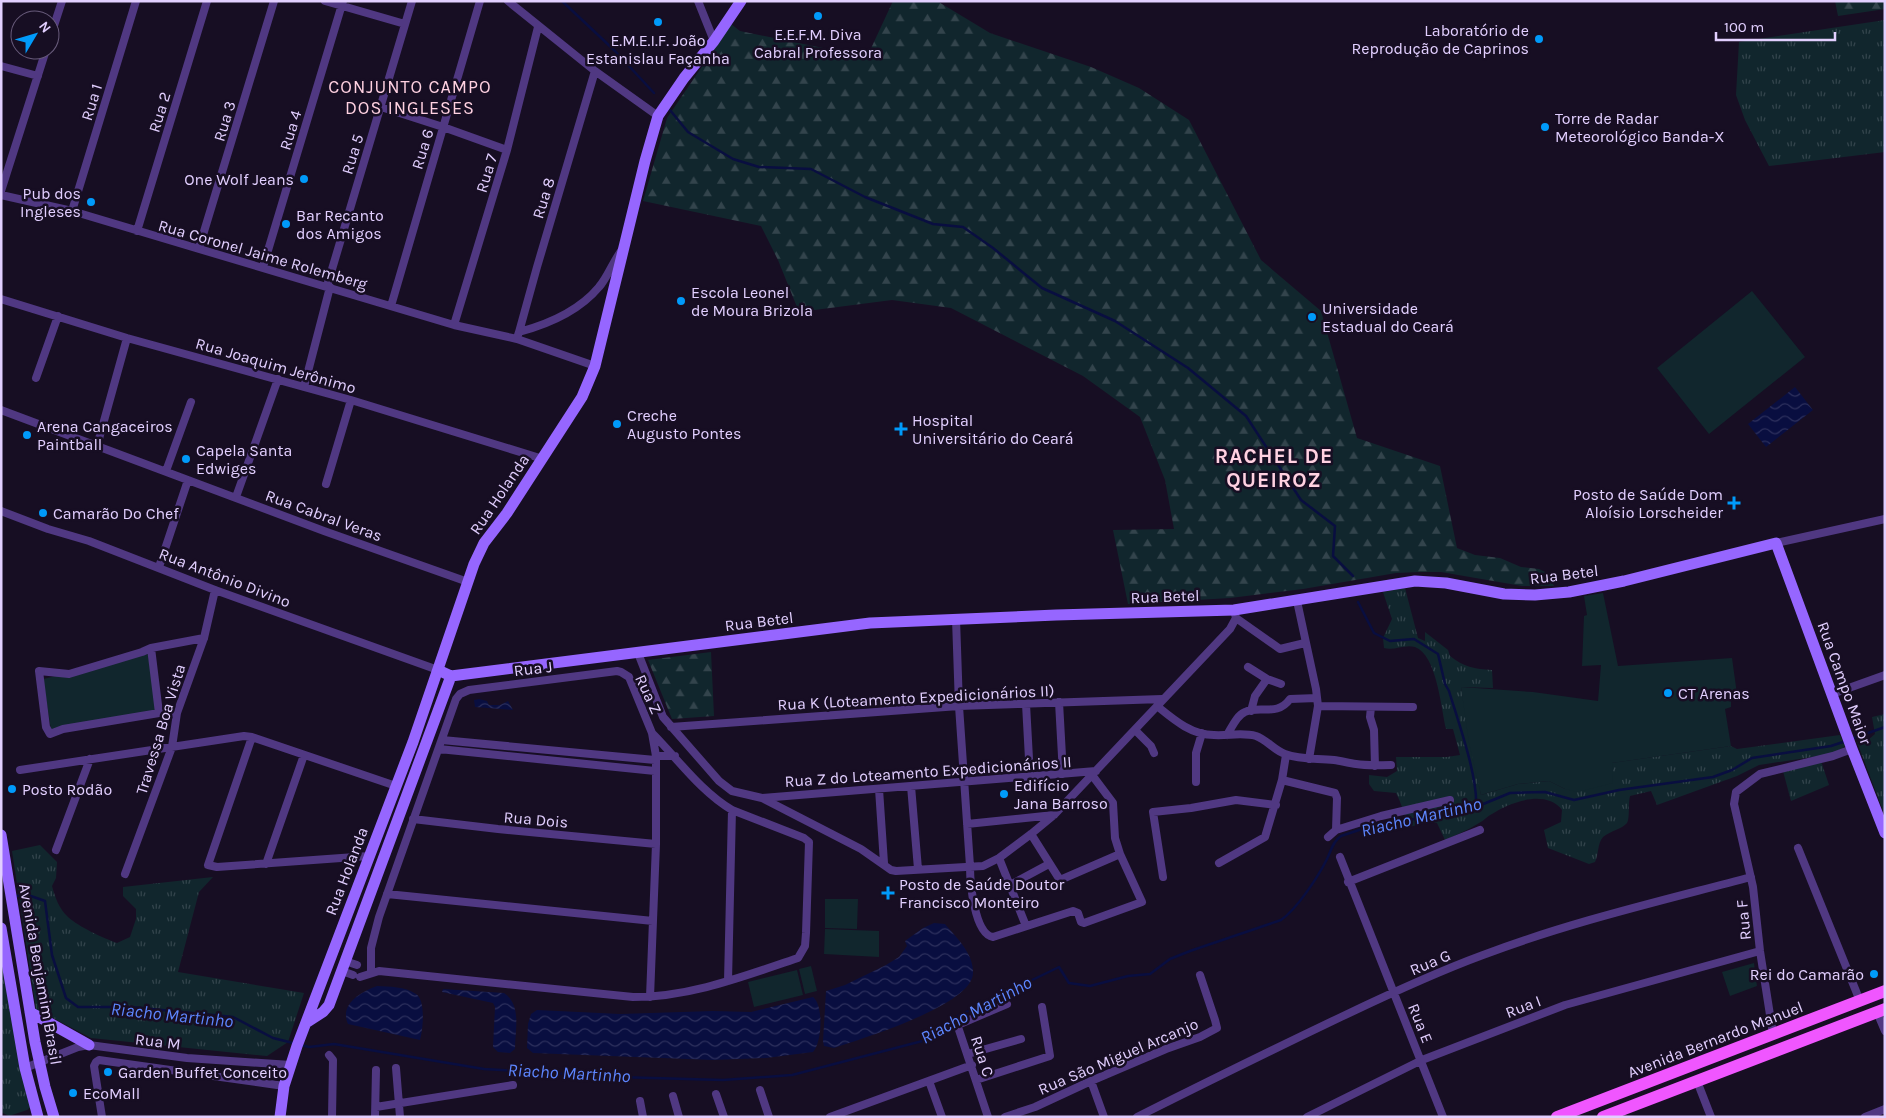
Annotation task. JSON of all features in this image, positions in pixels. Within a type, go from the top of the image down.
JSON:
[{"type":"main road","name":"Avenida Bernardo Manuel","points":[[1557,1117],[1885,991]]},
{"type":"main road","name":"Avenida Bernardo Manuel","points":[[1603,1117],[1881,1010]]},
{"type":"street","name":"Rua 1","points":[[72,211],[136,1]]},
{"type":"street","name":"Rua 2","points":[[137,231],[206,1]]},
{"type":"street","name":"Rua 3","points":[[199,248],[274,1]]},
{"type":"street","points":[[325,1],[342,4],[405,24]]},
{"type":"street","name":"Rua 5","points":[[304,387],[329,287],[412,1]]},
{"type":"street","name":"Rua 6","points":[[391,306],[480,1]]},
{"type":"street","points":[[508,1],[595,71],[658,116]]},
{"type":"street","points":[[698,1],[714,41]]},
{"type":"street","name":"Rua Holanda","points":[[280,1117],[284,1086],[298,1045],[413,742],[474,564],[484,543],[507,513],[582,397],[595,366],[658,116],[684,78],[714,41],[741,1]]},
{"type":"street","name":"Rua 4","points":[[263,267],[342,4]]},
{"type":"street","name":"Rua 7","points":[[454,325],[507,150],[538,26]]},
{"type":"street","points":[[1,191],[43,60]]},
{"type":"street","points":[[1,66],[38,76]]},
{"type":"street","name":"Rua 8","points":[[518,336],[595,71]]},
{"type":"street","points":[[381,107],[507,150]]},
{"type":"street","name":"Rua Coronel Jaime Rolemberg","points":[[1,196],[72,211],[454,325],[518,336],[595,366]]},
{"type":"street","points":[[518,336],[550,322],[575,308],[599,287],[611,264],[624,247]]},
{"type":"street","name":"Rua Joaquim Jerônimo","points":[[1,299],[127,338],[352,400],[543,459]]},
{"type":"street","points":[[36,378],[58,316]]},
{"type":"street","points":[[96,446],[127,338]]},
{"type":"street","points":[[236,497],[278,379]]},
{"type":"street","points":[[326,484],[352,400]]},
{"type":"street","points":[[166,471],[191,402]]},
{"type":"street","name":"Rua Cabral Veras","points":[[1,410],[324,531],[468,582]]},
{"type":"street","points":[[159,567],[188,480]]},
{"type":"street","name":"Rua Antônio Divino","points":[[1,511],[438,670]]},
{"type":"street","points":[[1,520],[13,516]]},
{"type":"street","name":"Rua Betel","points":[[451,676],[870,623],[956,619],[1235,614],[1297,601],[1415,581],[1446,583],[1504,594],[1535,595],[1569,592],[1624,581],[1776,543],[1885,519]]},
{"type":"street","name":"Rua Campo Maior","points":[[1776,543],[1885,833]]},
{"type":"street","name":"Travessa Boa Vista","points":[[125,874],[172,747],[177,713],[204,638],[215,590]]},
{"type":"street","points":[[1297,601],[1318,706],[1308,759]]},
{"type":"street","points":[[638,653],[663,717],[724,785],[742,794],[762,798],[861,849],[884,863],[888,868],[896,871],[983,866],[999,858],[1031,834],[1054,814],[1094,773],[1230,629],[1235,614],[1280,649],[1305,643]]},
{"type":"street","points":[[956,619],[970,883],[972,898],[984,932],[988,936],[993,937],[1073,911],[1078,913],[1081,922],[1084,923],[1142,902],[1120,854],[1115,838],[1112,803],[1094,773]]},
{"type":"street","points":[[177,713],[159,713],[63,729],[50,734],[46,727],[39,671],[69,674],[151,648],[204,638]]},
{"type":"street","points":[[151,648],[159,713]]},
{"type":"street","points":[[1248,667],[1267,679],[1280,684]]},
{"type":"street","points":[[438,670],[451,676]]},
{"type":"street","name":"Rua J","points":[[442,740],[456,699],[460,694],[469,690],[617,671]]},
{"type":"street","name":"Rua Z","points":[[617,671],[629,677],[652,733]]},
{"type":"street","points":[[1832,694],[1885,675]]},
{"type":"street","name":"Rua Holanda","points":[[306,1023],[323,1012],[329,1005],[451,676]]},
{"type":"street","points":[[1251,711],[1253,699],[1267,679]]},
{"type":"street","points":[[1227,735],[1243,713],[1283,707],[1290,699],[1294,698],[1317,698]]},
{"type":"street","points":[[1058,702],[1063,774]]},
{"type":"street","name":"Rua K (Loteamento Expedicionários II)","points":[[670,727],[960,706],[1058,702],[1160,702]]},
{"type":"street","points":[[1160,702],[1180,724],[1202,733],[1256,736],[1264,739],[1274,749],[1286,755],[1308,759],[1335,760],[1374,766],[1391,765]]},
{"type":"street","points":[[1026,704],[1030,777]]},
{"type":"street","points":[[1318,706],[1413,707]]},
{"type":"street","points":[[1371,707],[1370,717],[1374,730],[1374,766]]},
{"type":"street","points":[[1135,730],[1151,746],[1154,753]]},
{"type":"street","points":[[343,966],[356,976],[379,971],[633,997],[650,997],[714,986],[798,958],[803,952],[806,933],[809,842],[804,838],[732,810],[710,796],[652,733]]},
{"type":"street","points":[[650,997],[656,844],[656,758],[652,733]]},
{"type":"street","points":[[1196,782],[1196,753],[1202,733]]},
{"type":"street","points":[[20,770],[244,736],[252,737],[396,786]]},
{"type":"street","points":[[252,737],[208,865],[217,867],[369,856]]},
{"type":"street","points":[[371,973],[371,948],[387,894],[442,740],[656,758],[675,756]]},
{"type":"street","points":[[439,749],[655,770]]},
{"type":"street","name":"Rua F","points":[[1773,1034],[1751,877],[1734,804],[1735,795],[1738,789],[1760,774],[1834,756],[1852,749]]},
{"type":"street","points":[[266,864],[304,755]]},
{"type":"street","points":[[1219,863],[1265,837],[1276,805],[1286,755]]},
{"type":"street","points":[[56,850],[90,758]]},
{"type":"street","name":"Rua Z do Loteamento Expedicionários II","points":[[762,798],[1094,773]]},
{"type":"street","points":[[1282,780],[1331,791],[1337,797],[1336,830]]},
{"type":"street","points":[[911,786],[918,869]]},
{"type":"street","points":[[879,789],[884,863]]},
{"type":"street","points":[[1163,877],[1153,812],[1236,800],[1276,805]]},
{"type":"street","points":[[1328,837],[1336,830],[1382,816],[1450,800]]},
{"type":"street","points":[[728,981],[732,810]]},
{"type":"street","points":[[967,824],[1054,814]]},
{"type":"street","name":"Rua Dois","points":[[413,819],[656,844]]},
{"type":"street","points":[[1348,882],[1480,830]]},
{"type":"street","points":[[1031,834],[1060,880],[1120,854]]},
{"type":"street","name":"Avenida Benjamim Brasil","points":[[1,835],[30,1012],[40,1064],[54,1117]]},
{"type":"street","points":[[1798,848],[1860,1001]]},
{"type":"street","name":"Rua E","points":[[1340,857],[1348,882],[1422,1060],[1443,1117]]},
{"type":"street","points":[[999,858],[1026,926]]},
{"type":"street","points":[[1010,885],[1049,864]]},
{"type":"street","name":"Rua G","points":[[1137,1117],[1247,1061],[1394,992],[1481,955],[1531,937],[1751,877]]},
{"type":"street","points":[[387,894],[653,921]]},
{"type":"street","name":"Avenida Benjamim Brasil","points":[[1,928],[34,1115]]},
{"type":"street","name":"Rua I","points":[[1307,1117],[1422,1060],[1565,1005],[1760,951]]},
{"type":"street","points":[[343,966],[360,967],[371,973]]},
{"type":"street","name":"Rua São Miguel Arcanjo","points":[[1005,1117],[1036,1107],[1091,1080],[1200,1037],[1216,1028],[1200,976]]},
{"type":"street","name":"Rua C","points":[[988,1117],[959,1025],[1007,1004]]},
{"type":"street","points":[[976,1080],[1050,1056],[1042,1007]]},
{"type":"street","points":[[1881,1010],[1885,1032]]},
{"type":"street","points":[[30,1012],[89,1045]]},
{"type":"street","points":[[968,1054],[1021,1039]]},
{"type":"street","name":"Rua M","points":[[25,1068],[40,1064],[72,1049],[89,1045],[187,1058],[291,1065]]},
{"type":"street","points":[[112,1062],[115,1049]]},
{"type":"street","points":[[329,1055],[333,1060],[332,1117]]},
{"type":"street","name":"Rua M","points":[[102,1117],[94,1066],[99,1060],[284,1086]]},
{"type":"street","points":[[830,1117],[972,1065]]},
{"type":"street","points":[[396,1068],[400,1117]]},
{"type":"street","points":[[375,1117],[376,1070]]},
{"type":"street","points":[[1091,1080],[1104,1117]]},
{"type":"street","points":[[929,1081],[942,1117]]},
{"type":"street","points":[[1697,1081],[1711,1117]]},
{"type":"street","points":[[376,1107],[513,1085]]},
{"type":"street","points":[[760,1090],[769,1117]]},
{"type":"street","points":[[716,1094],[724,1117]]},
{"type":"street","points":[[673,1096],[679,1117]]},
{"type":"street","points":[[640,1101],[643,1117]]},
{"type":"street","points":[[1870,1116],[1885,1108]]},
{"type":"green space","points":[[893,1],[937,1],[990,33],[1091,67],[1139,88],[1189,120],[1261,260],[1321,311],[1357,438],[1440,466],[1457,548],[1475,555],[1500,558],[1521,567],[1539,569],[1547,573],[1554,586],[1522,586],[1441,572],[1396,573],[1303,589],[1230,598],[1128,604],[1113,530],[1174,529],[1165,480],[1140,417],[1083,376],[951,308],[892,300],[799,312],[778,260],[761,226],[643,201],[667,118],[731,24],[740,31],[867,57]]},
{"type":"green space","points":[[1835,1],[1885,1],[1885,9],[1838,16]]},
{"type":"green space","points":[[1885,20],[1885,152],[1769,166],[1745,120],[1736,95],[1739,42]]},
{"type":"green space","points":[[1752,291],[1805,357],[1709,434],[1657,368]]},
{"type":"green space","points":[[1405,588],[1418,638],[1425,641],[1425,632],[1448,650],[1450,656],[1460,663],[1474,668],[1492,670],[1493,688],[1461,687],[1481,795],[1518,784],[1549,781],[1565,789],[1611,763],[1731,746],[1737,749],[1840,735],[1845,746],[1839,751],[1819,756],[1759,765],[1737,776],[1657,805],[1651,791],[1630,796],[1627,823],[1603,837],[1595,862],[1589,864],[1548,848],[1544,830],[1561,822],[1562,810],[1547,800],[1528,800],[1508,805],[1471,828],[1445,840],[1437,823],[1428,822],[1409,827],[1396,793],[1374,791],[1369,784],[1369,775],[1387,777],[1397,771],[1396,757],[1447,757],[1460,755],[1453,729],[1446,729],[1437,683],[1428,660],[1415,647],[1384,648],[1383,638],[1392,619],[1383,592]]},
{"type":"green space","name":"CT Arenas","points":[[1603,593],[1618,666],[1732,658],[1737,694],[1731,698],[1731,707],[1725,709],[1731,746],[1612,763],[1613,783],[1578,792],[1565,789],[1549,781],[1518,784],[1481,795],[1469,743],[1461,687],[1533,692],[1598,701],[1601,665],[1582,666],[1584,616],[1587,615],[1584,596]]},
{"type":"green space","points":[[711,652],[714,716],[672,719],[648,660]]},
{"type":"green space","points":[[148,654],[156,710],[51,730],[43,679]]},
{"type":"green space","points":[[1885,714],[1885,816],[1857,742],[1868,740],[1875,734],[1872,717]]},
{"type":"green space","points":[[1821,761],[1829,785],[1791,801],[1783,771]]},
{"type":"green space","points":[[40,845],[57,862],[56,878],[52,886],[58,903],[65,914],[85,928],[117,943],[130,937],[136,919],[136,909],[123,896],[123,887],[213,877],[199,892],[178,972],[304,993],[288,1042],[267,1056],[91,1038],[36,1009],[12,851]]},
{"type":"green space","points":[[825,899],[858,899],[857,929],[825,928]]},
{"type":"green space","points":[[825,929],[879,931],[879,957],[824,954]]},
{"type":"green space","points":[[1,946],[31,1107],[9,1116],[1,1112]]},
{"type":"green space","points":[[1754,963],[1757,986],[1730,996],[1722,972]]},
{"type":"green space","points":[[811,966],[817,991],[805,994],[799,969]]},
{"type":"green space","points":[[797,970],[803,995],[754,1007],[748,982]]},
{"type":"water","points":[[1795,387],[1813,410],[1766,447],[1748,424]]},
{"type":"water","points":[[474,700],[487,701],[489,705],[500,705],[508,701],[513,710],[475,707]]},
{"type":"water","points":[[934,923],[945,924],[959,940],[971,959],[973,973],[968,985],[955,997],[914,1019],[834,1048],[824,1046],[826,991],[845,985],[899,957],[907,946],[905,941],[923,928]]},
{"type":"water","points":[[377,986],[397,987],[412,991],[419,997],[423,1016],[420,1040],[348,1024],[346,1010],[349,1005],[358,995]]},
{"type":"water","points":[[443,989],[504,993],[510,998],[516,1018],[515,1049],[510,1053],[498,1052],[493,1047],[495,1007],[493,1003],[442,992]]},
{"type":"water","points":[[813,997],[819,1008],[820,1033],[813,1052],[766,1058],[713,1060],[533,1053],[527,1048],[528,1024],[531,1014],[537,1010],[620,1014],[713,1011],[751,1012]]},
{"type":"waterway","points":[[562,1],[615,51],[654,93]]},
{"type":"waterway","points":[[670,110],[688,132],[733,159],[759,167],[811,169],[865,197],[933,224],[963,227],[993,248],[1042,288],[1115,321],[1188,368],[1246,416],[1301,500],[1335,526],[1333,556],[1353,576]]},
{"type":"waterway","points":[[1358,602],[1374,633],[1390,641],[1414,639],[1438,654],[1445,684],[1449,691],[1471,765],[1476,806]]},
{"type":"waterway","name":"Riacho Martinho","points":[[1854,738],[1885,727]]},
{"type":"waterway","name":"Riacho Martinho","points":[[301,1045],[309,1047],[334,1044],[484,1069],[617,1077],[723,1080],[792,1075],[930,1039],[958,1016],[1059,967],[1069,983],[1090,986],[1128,976],[1150,974],[1170,959],[1281,920],[1307,892],[1338,838],[1380,823],[1441,816],[1476,807],[1510,793],[1545,792],[1574,800],[1619,790],[1713,777],[1732,770],[1752,758],[1831,746],[1843,742]]},
{"type":"waterway","name":"Riacho Martinho","points":[[15,896],[28,895],[45,901],[52,955],[66,998],[78,1007],[131,1007],[233,1017],[273,1038],[293,1043]]},
{"type":"place","name":"E.E.F.M. Diva Cabral Professora","points":[[818,16]]},
{"type":"place","name":"E.M.E.I.F. João Estanislau Façanha","points":[[658,22]]},
{"type":"place","name":"Laboratório de Reprodução de Caprinos","points":[[1539,39]]},
{"type":"place","name":"Torre de Radar Meteorológico Banda-X","points":[[1545,127]]},
{"type":"place","name":"One Wolf Jeans","points":[[304,179]]},
{"type":"place","name":"Pub dos Ingleses","points":[[91,202]]},
{"type":"place","name":"Bar Recanto dos Amigos","points":[[286,224]]},
{"type":"place","name":"Escola Leonel de Moura Brizola","points":[[681,301]]},
{"type":"place","name":"Universidade Estadual do Ceará","points":[[1312,317]]},
{"type":"place","name":"Creche Augusto Pontes","points":[[617,424]]},
{"type":"place","name":"Hospital Universitário do Ceará","points":[[901,429]]},
{"type":"place","name":"Arena Cangaceiros Paintball","points":[[27,435]]},
{"type":"place","name":"Capela Santa Edwiges","points":[[186,459]]},
{"type":"place","name":"Posto de Saúde Dom Aloísio Lorscheider","points":[[1734,503]]},
{"type":"place","name":"Camarão Do Chef","points":[[43,513]]},
{"type":"place","name":"CT Arenas","points":[[1668,693]]},
{"type":"place","name":"Posto Rodão","points":[[12,789]]},
{"type":"place","name":"Edifício Jana Barroso","points":[[1004,794]]},
{"type":"place","name":"Posto de Saúde Doutor Francisco Monteiro","points":[[888,893]]},
{"type":"place","name":"Rei do Camarão","points":[[1874,974]]},
{"type":"place","name":"Garden Buffet Conceito","points":[[108,1072]]},
{"type":"place","name":"EcoMall","points":[[73,1093]]},
{"type":"district","name":"CONJUNTO CAMPO DOS INGLESES","points":[[410,97]]},
{"type":"district","name":"RACHEL DE QUEIROZ","points":[[1274,468]]}]
